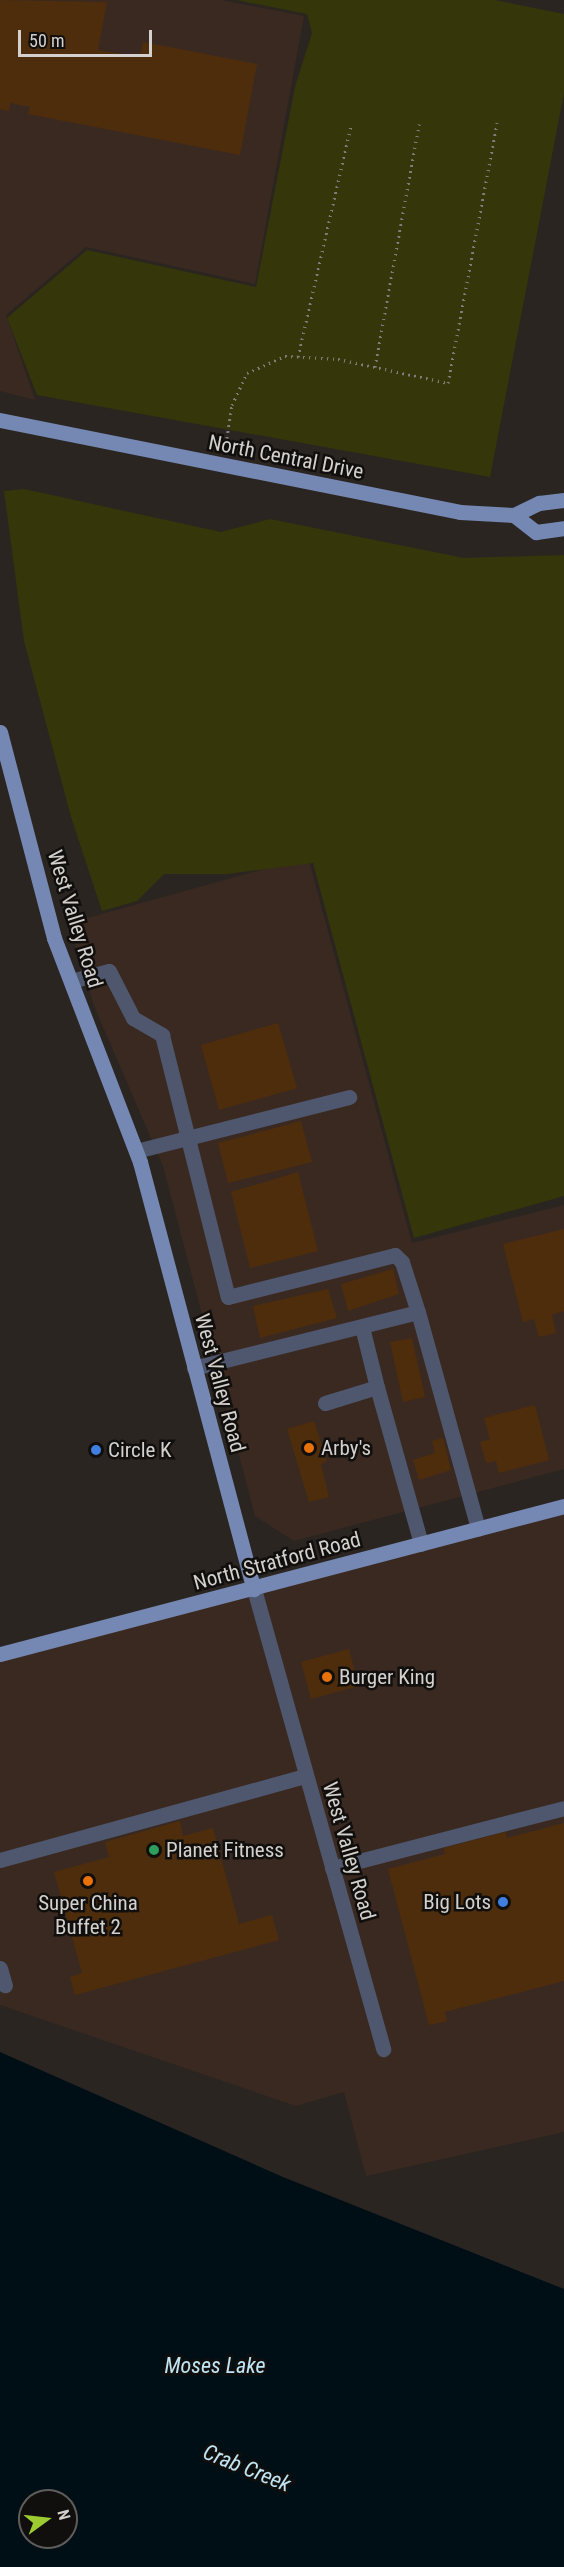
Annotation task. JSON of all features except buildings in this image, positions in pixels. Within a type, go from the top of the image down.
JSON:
[{"type":"main road","name":"North Central Drive","points":[[0,420],[460,513],[514,515],[539,503],[564,500]]},
{"type":"main road","points":[[514,515],[536,532],[564,528]]},
{"type":"main road","name":"West Valley Road","points":[[0,732],[54,938],[136,1151],[254,1589]]},
{"type":"main road","name":"North Stratford Road","points":[[0,1654],[564,1506]]},
{"type":"street","points":[[71,981],[109,971],[134,1018],[162,1035],[190,1138],[228,1297],[395,1255],[402,1262],[478,1529]]},
{"type":"street","points":[[136,1151],[349,1097]]},
{"type":"street","points":[[194,1368],[418,1312]]},
{"type":"street","points":[[362,1327],[421,1544]]},
{"type":"street","points":[[325,1403],[377,1387]]},
{"type":"street","name":"West Valley Road","points":[[254,1589],[383,2049]]},
{"type":"street","points":[[0,1860],[306,1776]]},
{"type":"street","points":[[332,1868],[564,1808]]},
{"type":"street","points":[[0,1968],[5,1985]]},
{"type":"path","points":[[223,466],[232,405],[247,373],[285,356],[338,359],[448,383],[497,123]]},
{"type":"path","points":[[375,367],[420,124]]},
{"type":"path","points":[[298,357],[351,126]]},
{"type":"shaded area","points":[[0,0],[221,0],[304,16],[255,284],[86,247],[6,315],[35,400],[0,391]]},
{"type":"shaded area","points":[[236,0],[495,0],[564,14],[564,93],[490,477],[37,395],[7,318],[87,250],[256,287],[295,87],[312,33],[307,14]]},
{"type":"shaded area","points":[[24,489],[221,532],[270,519],[464,558],[564,555],[564,1196],[414,1238],[313,863],[227,874],[164,874],[137,901],[102,911],[71,817],[24,641],[4,491]]},
{"type":"shaded area","points":[[308,857],[412,1243],[564,1205],[564,1469],[294,1541],[255,1516],[163,1166],[94,1006],[69,923]]},
{"type":"shaded area","points":[[564,1506],[564,2132],[366,2176],[344,2092],[296,2106],[0,2005],[0,1650]]},
{"type":"water","name":"Moses Lake","points":[[0,2052],[283,2177],[564,2289],[564,2567],[0,2567]]},
{"type":"place","name":"Arby's","points":[[309,1448]]},
{"type":"place","name":"Circle K","points":[[96,1450]]},
{"type":"place","name":"Burger King","points":[[327,1677]]},
{"type":"place","name":"Planet Fitness","points":[[154,1850]]},
{"type":"place","name":"Super China Buffet 2","points":[[88,1881]]},
{"type":"place","name":"Big Lots","points":[[503,1902]]},
{"type":"water label","name":"Crab Creek","points":[[247,2468]]}]
